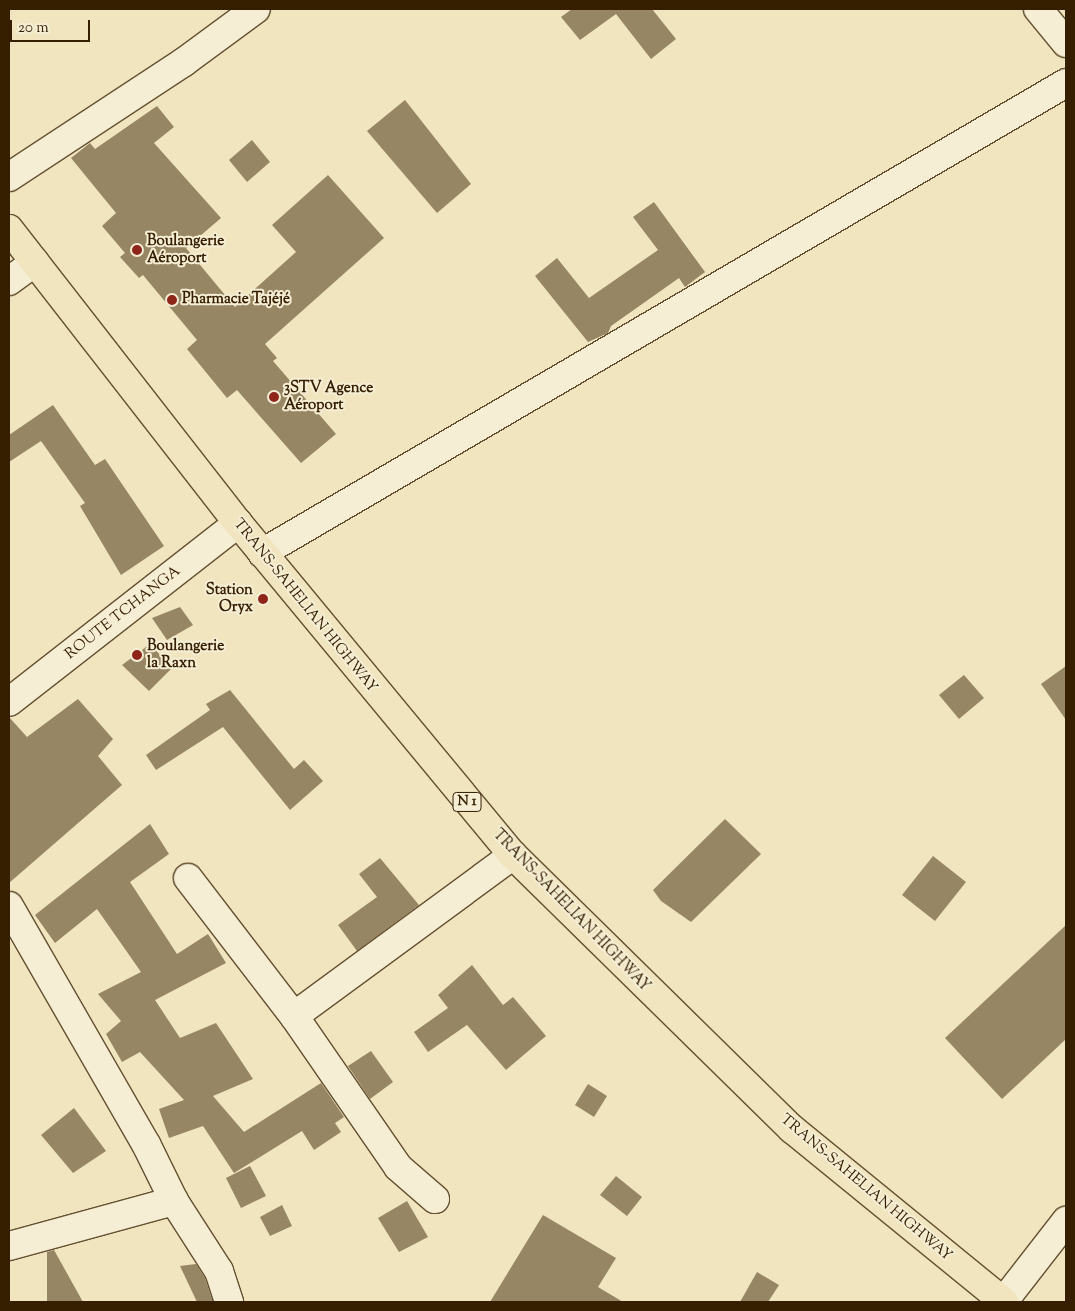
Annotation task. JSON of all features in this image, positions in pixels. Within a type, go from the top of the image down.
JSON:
[{"type":"highway","name":"TRANS-SAHELIAN HIGHWAY","points":[[9,229],[262,553],[513,855],[792,1129],[1003,1302]]},
{"type":"street","points":[[9,177],[184,62],[256,9]]},
{"type":"street","points":[[1038,9],[1066,43]]},
{"type":"street","points":[[262,553],[1066,83]]},
{"type":"street","points":[[9,281],[35,262]]},
{"type":"street","name":"ROUTE TCHANGA","points":[[11,696],[238,523]]},
{"type":"street","points":[[294,1016],[513,855]]},
{"type":"street","points":[[188,878],[294,1016],[398,1166],[435,1199]]},
{"type":"street","points":[[9,906],[146,1144],[174,1201],[219,1271],[229,1302]]},
{"type":"street","points":[[9,1246],[174,1201]]},
{"type":"street","points":[[1003,1302],[1066,1221]]},
{"type":"building","points":[[572,9],[652,9],[676,39],[651,59],[616,14],[580,40],[561,17]]},
{"type":"building","points":[[405,100],[471,184],[437,213],[367,131]]},
{"type":"building","points":[[157,106],[174,127],[154,143],[221,218],[186,248],[235,307],[296,252],[272,225],[328,175],[384,238],[265,344],[277,358],[273,361],[336,434],[301,463],[237,390],[227,398],[187,349],[197,340],[143,275],[139,278],[120,257],[125,253],[102,226],[116,213],[71,158],[90,143],[95,149]]},
{"type":"building","points":[[252,140],[270,162],[247,182],[229,160]]},
{"type":"building","points":[[654,202],[705,272],[685,287],[679,278],[611,326],[608,333],[588,342],[535,276],[557,258],[589,298],[658,250],[633,217]]},
{"type":"building","points":[[53,405],[95,465],[105,459],[164,546],[121,575],[80,506],[85,503],[41,441],[9,462],[9,435]]},
{"type":"building","points":[[180,607],[193,625],[167,640],[152,618]]},
{"type":"building","points":[[150,644],[172,668],[149,691],[122,665]]},
{"type":"building","points":[[1066,666],[1066,720],[1041,684]]},
{"type":"building","points":[[964,675],[984,698],[959,719],[939,695]]},
{"type":"building","points":[[230,690],[294,769],[304,760],[323,781],[290,810],[223,727],[156,770],[146,755],[210,710],[206,704]]},
{"type":"building","points":[[78,699],[113,739],[98,756],[122,785],[9,883],[9,717],[27,737]]},
{"type":"building","points":[[725,819],[761,854],[691,922],[661,901],[653,890]]},
{"type":"building","points":[[150,824],[169,854],[130,882],[177,954],[208,934],[226,963],[155,1000],[180,1038],[216,1023],[253,1079],[213,1096],[244,1132],[321,1083],[344,1117],[335,1123],[341,1132],[314,1150],[302,1131],[234,1173],[203,1126],[169,1138],[159,1109],[184,1100],[140,1052],[122,1062],[106,1034],[121,1021],[98,994],[141,972],[97,909],[55,943],[35,915]]},
{"type":"building","points":[[933,856],[966,882],[935,921],[902,895]]},
{"type":"building","points":[[380,858],[419,905],[357,951],[338,925],[377,897],[359,874]]},
{"type":"building","points":[[1066,925],[1066,1039],[1002,1099],[945,1038]]},
{"type":"building","points":[[472,965],[503,1005],[513,997],[546,1036],[506,1070],[467,1025],[428,1052],[414,1032],[448,1008],[438,995]]},
{"type":"building","points":[[371,1051],[393,1082],[370,1099],[348,1066]]},
{"type":"building","points":[[588,1084],[607,1096],[594,1117],[575,1105]]},
{"type":"building","points":[[74,1108],[106,1151],[73,1173],[41,1135]]},
{"type":"building","points":[[250,1166],[266,1196],[241,1208],[226,1178]]},
{"type":"building","points":[[616,1176],[642,1197],[627,1216],[600,1195]]},
{"type":"building","points":[[407,1201],[428,1237],[399,1252],[378,1218]]},
{"type":"building","points":[[282,1205],[292,1226],[270,1236],[260,1217]]},
{"type":"building","points":[[543,1215],[616,1258],[598,1287],[623,1302],[490,1302]]},
{"type":"building","points":[[54,1250],[83,1302],[47,1302],[47,1252]]},
{"type":"building","points":[[196,1264],[205,1278],[213,1302],[197,1302],[180,1266]]},
{"type":"building","points":[[757,1272],[779,1285],[768,1302],[740,1302]]},
{"type":"place","name":"Boulangerie Aéroport","points":[[137,250]]},
{"type":"place","name":"Pharmacie Tajéjé","points":[[172,300]]},
{"type":"place","name":"3STV Agence Aéroport","points":[[274,397]]},
{"type":"place","name":"Station Oryx","points":[[263,599]]},
{"type":"place","name":"Boulangerie la Raxn","points":[[137,655]]}]
